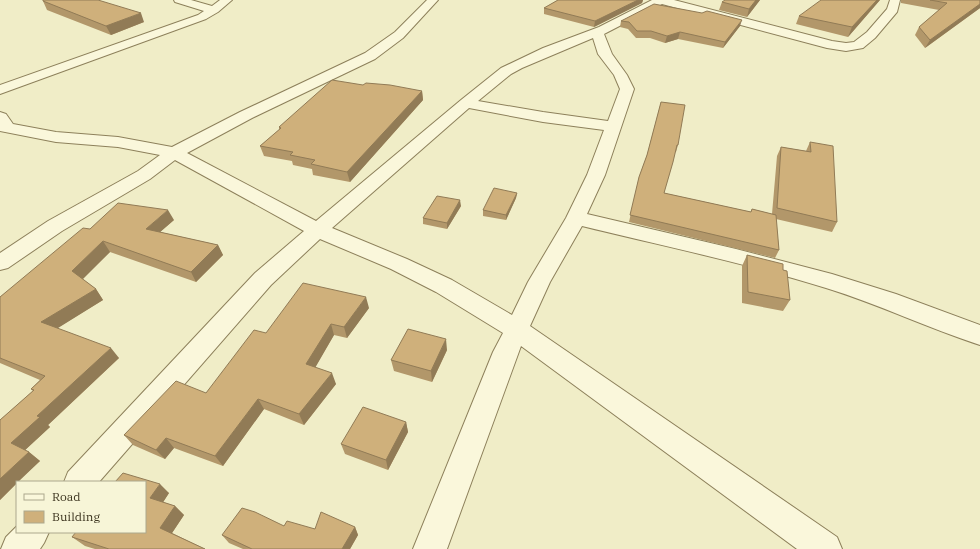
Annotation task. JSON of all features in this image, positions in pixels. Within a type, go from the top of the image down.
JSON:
[{"type":"street","points":[[179,0],[214,10]]},
{"type":"street","points":[[0,90],[202,17],[227,0]]},
{"type":"street","points":[[0,263],[61,223],[144,175],[174,153],[240,118],[370,56],[399,35],[433,0]]},
{"type":"street","points":[[80,481],[263,279],[317,230],[466,103],[506,71],[548,51],[598,33],[660,0],[836,46],[846,47],[858,46],[872,35],[893,10],[895,0]]},
{"type":"street","points":[[430,549],[506,352],[539,282],[576,218],[596,175],[627,89],[625,80],[605,54],[598,33]]},
{"type":"street","points":[[466,103],[543,117],[613,126]]},
{"type":"street","points":[[0,117],[5,122],[5,127],[56,137],[118,142],[174,153],[317,230],[399,264],[444,286],[516,329],[825,549]]},
{"type":"street","points":[[576,218],[777,266],[875,296],[980,335]]},
{"type":"street","points":[[18,549],[32,533]]},
{"type":"building","points":[[43,0],[98,0],[141,13],[106,26]]},
{"type":"building","points":[[558,0],[638,0],[595,21],[544,8]]},
{"type":"building","points":[[725,0],[756,0],[749,9],[722,2]]},
{"type":"building","points":[[821,0],[877,0],[852,27],[799,16]]},
{"type":"building","points":[[930,0],[980,0],[980,4],[930,40],[919,27],[947,3]]},
{"type":"building","points":[[654,4],[702,13],[707,11],[742,20],[725,42],[680,32],[667,36],[651,31],[637,31],[629,22],[621,21]]},
{"type":"building","points":[[332,80],[363,85],[366,83],[390,85],[422,91],[347,172],[311,164],[315,160],[290,155],[293,152],[260,146],[281,128],[279,127]]},
{"type":"building","points":[[661,102],[685,105],[678,145],[664,193],[751,212],[752,209],[776,215],[779,250],[630,215],[639,177],[647,155]]},
{"type":"building","points":[[810,142],[833,146],[837,222],[777,208],[781,147],[811,152]]},
{"type":"building","points":[[494,188],[517,193],[506,215],[483,210]]},
{"type":"building","points":[[437,196],[460,200],[447,223],[423,218]]},
{"type":"building","points":[[118,203],[168,210],[146,229],[218,245],[191,272],[103,241],[72,271],[96,289],[41,322],[111,348],[37,416],[40,417],[11,443],[29,452],[0,479],[0,420],[34,390],[31,389],[45,376],[0,358],[0,297],[83,228],[90,229]]},
{"type":"building","points":[[747,255],[783,264],[783,270],[787,271],[790,300],[748,292]]},
{"type":"building","points":[[303,283],[366,297],[344,327],[331,324],[306,364],[332,373],[299,414],[258,399],[215,456],[166,438],[156,450],[124,435],[176,381],[206,393],[254,330],[266,333]]},
{"type":"building","points":[[408,329],[446,339],[431,371],[391,360]]},
{"type":"building","points":[[363,407],[406,422],[386,460],[341,444]]},
{"type":"building","points":[[123,473],[160,484],[150,498],[175,506],[160,528],[205,549],[109,549],[72,537],[75,533],[146,533],[146,481],[116,481]]},
{"type":"building","points":[[242,508],[255,512],[284,526],[287,521],[315,529],[321,512],[355,527],[342,549],[252,549],[222,535]]}]
